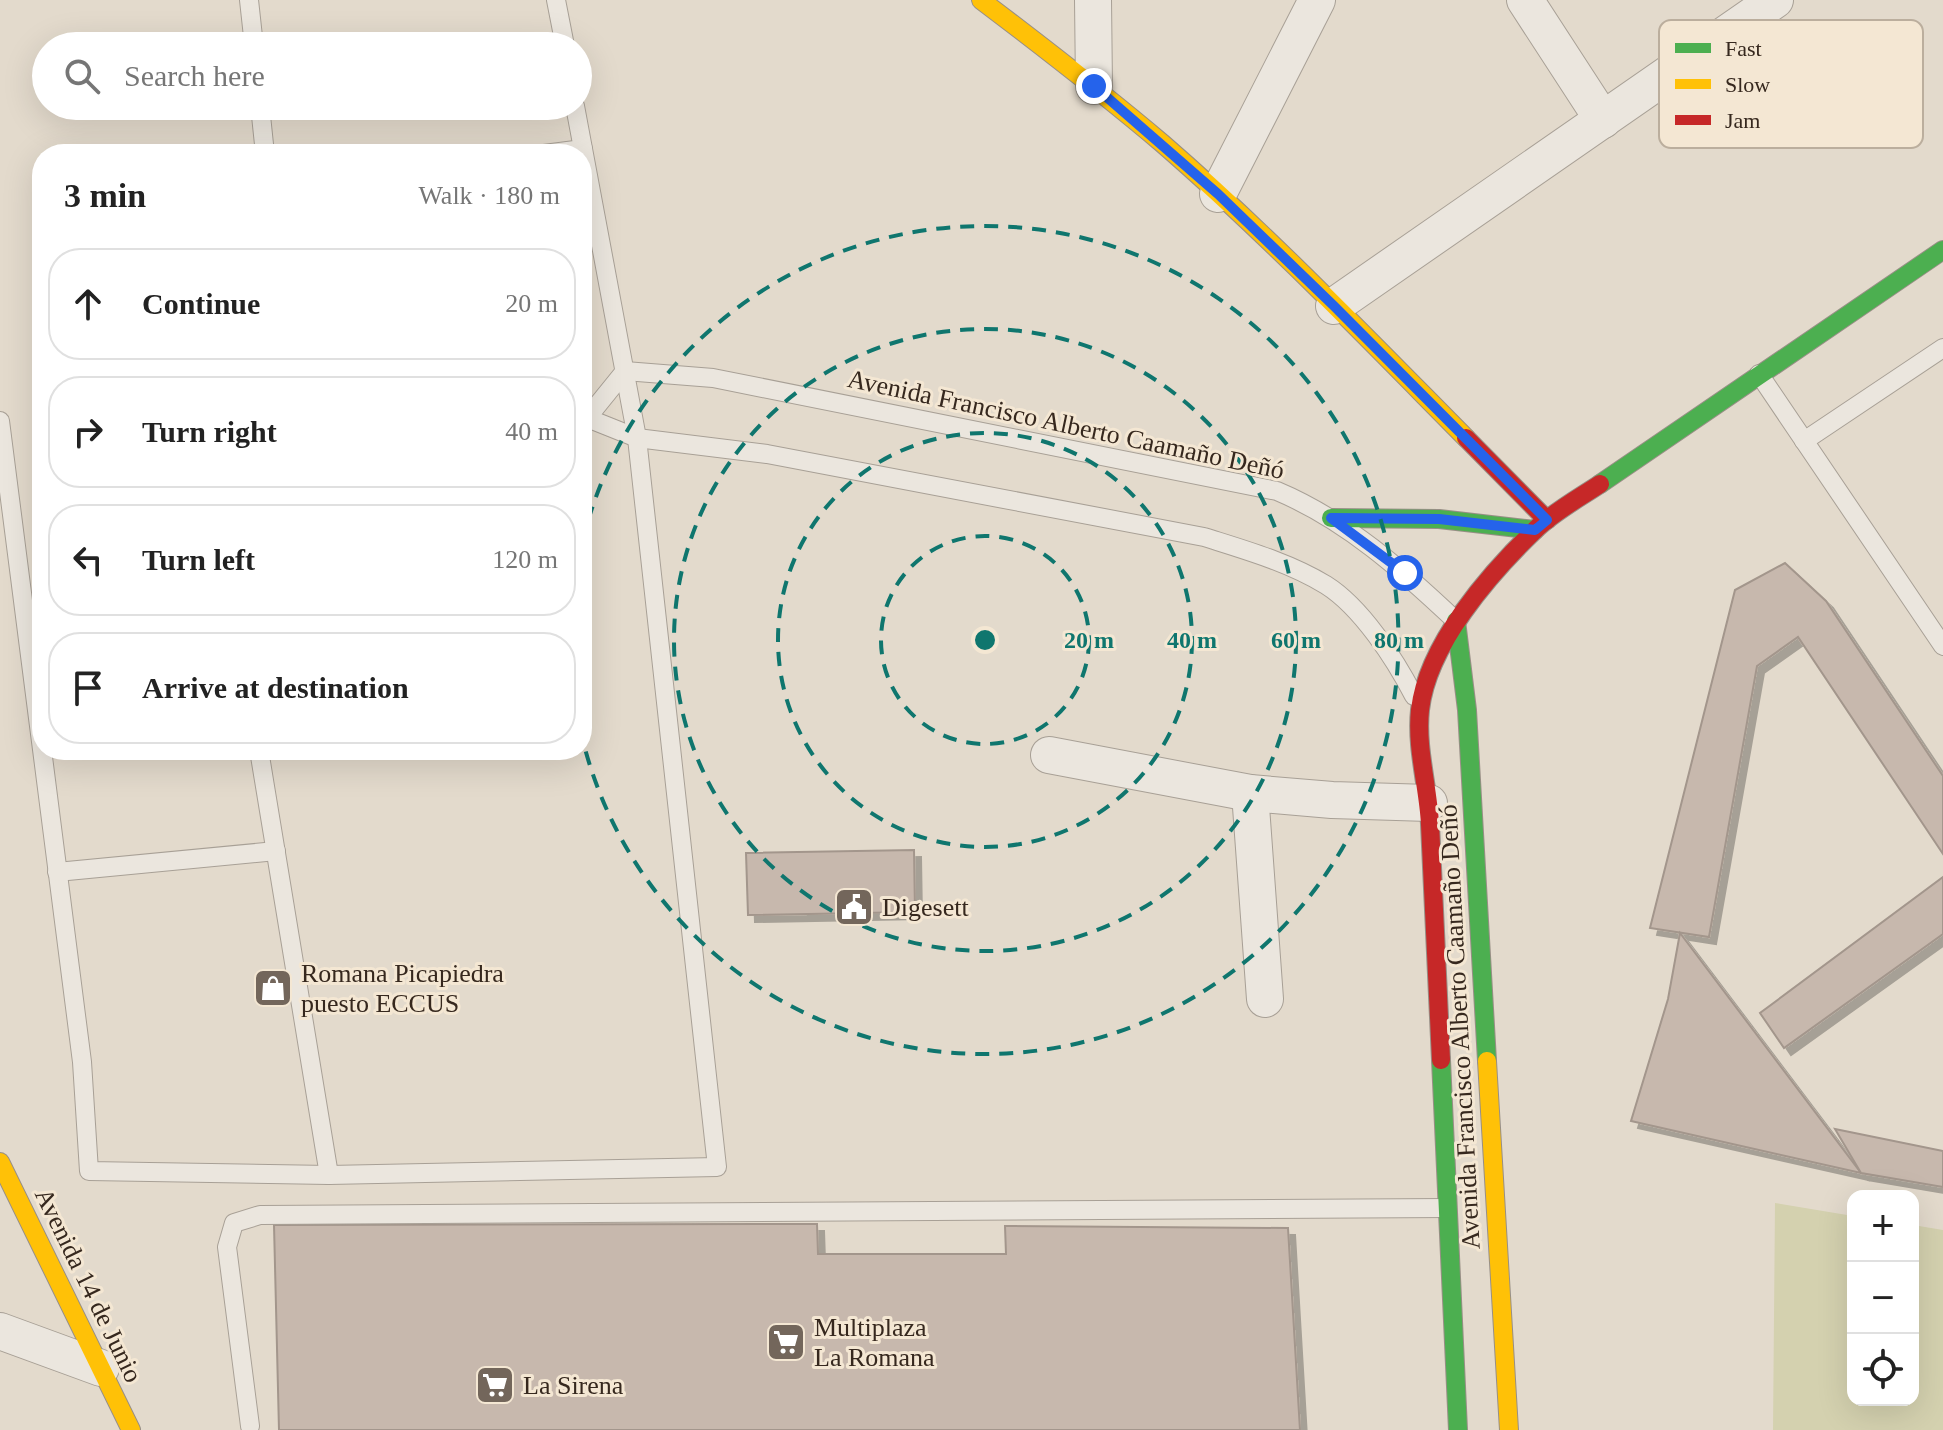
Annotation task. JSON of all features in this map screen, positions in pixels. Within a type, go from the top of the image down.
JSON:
[{"type":"street","points":[[981,0],[1094,86],[1218,194],[1334,306],[1541,525]]},
{"type":"street","points":[[1093,0],[1094,86]]},
{"type":"street","points":[[1218,194],[1317,0]]},
{"type":"street","points":[[1525,0],[1603,120]]},
{"type":"street","points":[[1746,20],[1775,0]]},
{"type":"street","points":[[1334,306],[1659,81]]},
{"type":"street","points":[[1456,621],[1541,525],[1943,250]]},
{"type":"street","points":[[1331,518],[1439,519],[1541,525]]},
{"type":"street","name":"Avenida Francisco Alberto Caamaño Deñó","points":[[1456,621],[1436,657],[1420,709],[1421,750],[1429,803],[1458,1430]]},
{"type":"street","name":"Avenida Francisco Alberto Caamaño Deñó","points":[[1456,621],[1467,710],[1509,1430]]},
{"type":"street","points":[[1049,755],[1250,793],[1332,800],[1429,803]]},
{"type":"street","points":[[1250,793],[1265,999]]},
{"type":"street","name":"Avenida 14 de Junio","points":[[0,1162],[131,1430]]},
{"type":"street","points":[[0,1331],[101,1368]]},
{"type":"lane","points":[[249,0],[252,32]]},
{"type":"lane","points":[[556,0],[562,32]]},
{"type":"lane","points":[[261,120],[264,144]]},
{"type":"lane","points":[[578,120],[582,144]]},
{"type":"lane","points":[[43,760],[82,1062],[89,1171],[329,1175],[717,1167],[637,438],[592,197]]},
{"type":"lane","points":[[1804,441],[1943,348]]},
{"type":"lane","points":[[592,411],[625,371]]},
{"type":"lane","name":"Avenida Francisco Alberto Caamaño Deñó","points":[[625,371],[713,378],[1277,491],[1331,518],[1405,573],[1456,621]]},
{"type":"lane","points":[[1759,374],[1943,646]]},
{"type":"lane","points":[[0,421],[32,674]]},
{"type":"lane","name":"Avenida Francisco Alberto Caamaño Deñó","points":[[592,422],[637,438],[767,454],[1204,537],[1266,556],[1327,585],[1351,606],[1400,667],[1420,709]]},
{"type":"lane","points":[[261,760],[329,1175]]},
{"type":"lane","points":[[57,872],[276,851]]},
{"type":"lane","points":[[250,1426],[227,1247],[234,1223],[260,1215],[1447,1208]]},
{"type":"shaded area","points":[[1775,1203],[1847,1215],[1847,1406],[1919,1406],[1919,1226],[1943,1230],[1943,1430],[1773,1430]]},
{"type":"building","points":[[1785,563],[1826,601],[1943,776],[1943,854],[1798,637],[1757,666],[1709,937],[1650,928],[1735,590]]},
{"type":"building","points":[[914,850],[915,912],[748,915],[746,853]]},
{"type":"building","points":[[1943,877],[1943,934],[1784,1048],[1760,1013]]},
{"type":"building","points":[[1680,933],[1861,1173],[1631,1121],[1668,999]]},
{"type":"building","points":[[1835,1129],[1943,1151],[1943,1187],[1861,1173]]},
{"type":"building","name":"Multiplaza La Romana","points":[[817,1224],[818,1254],[1006,1254],[1005,1226],[1288,1228],[1300,1430],[279,1430],[274,1225]]},
{"type":"traffic: fast","points":[[1600,484],[1943,250]]},
{"type":"traffic: fast","points":[[1331,518],[1439,519],[1535,530]]},
{"type":"traffic: fast","points":[[1456,621],[1467,710],[1487,1061]]},
{"type":"traffic: fast","points":[[1441,1060],[1458,1430]]},
{"type":"traffic: slow","points":[[981,0],[1118,107],[1202,179],[1317,288],[1466,438]]},
{"type":"traffic: slow","points":[[1487,1061],[1509,1430]]},
{"type":"traffic: slow","points":[[0,1162],[131,1430]]},
{"type":"traffic: jam","points":[[1466,438],[1547,520]]},
{"type":"traffic: jam","points":[[1441,1060],[1430,824],[1420,738],[1420,710],[1425,685],[1435,660],[1463,612],[1499,567],[1543,522],[1600,484]]},
{"type":"place","name":"Digesett","points":[[854,907]]},
{"type":"place","name":"Romana Picapiedra puesto ECCUS","points":[[273,988]]},
{"type":"place","name":"Multiplaza La Romana","points":[[786,1342]]},
{"type":"place","name":"La Sirena","points":[[495,1385]]},
{"type":"route","points":[[1094,86],[1218,194],[1547,520],[1535,530],[1439,519],[1331,518],[1405,573]]}]
